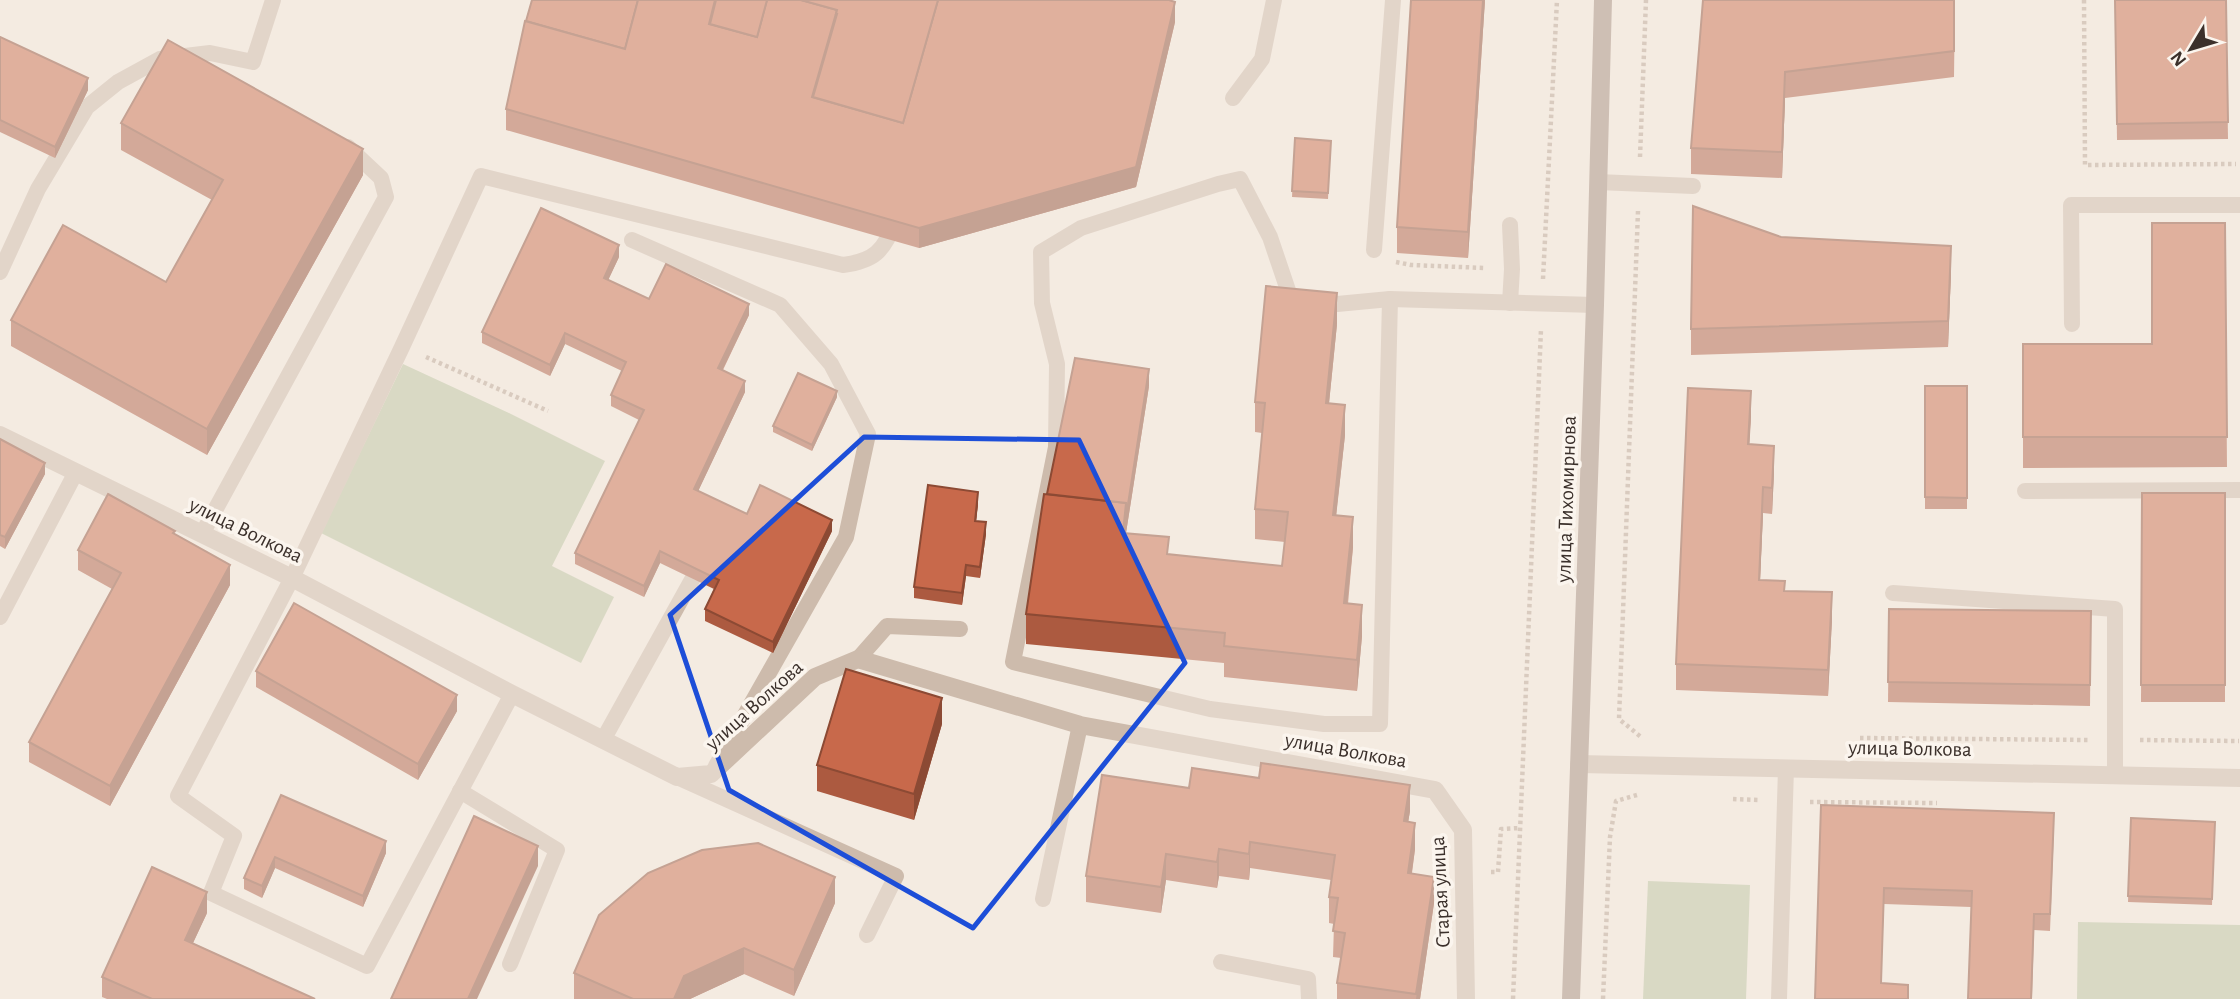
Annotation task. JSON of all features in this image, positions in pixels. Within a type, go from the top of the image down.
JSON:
[{"type":"main road","name":"улица Тихомирнова","points":[[1571,999],[1603,0]]},
{"type":"street","name":"улица Волкова","points":[[0,435],[292,578],[677,777],[711,774],[815,677],[858,659],[1080,725],[1435,790]]},
{"type":"street","name":"улица Волкова","points":[[1579,764],[2240,778]]},
{"type":"street","name":"Старая улица","points":[[1435,790],[1463,830],[1466,999]]},
{"type":"lane","points":[[0,272],[38,190],[87,107],[118,82],[160,59],[210,53],[253,62],[272,0]]},
{"type":"lane","points":[[1233,98],[1262,59],[1274,0]]},
{"type":"lane","points":[[1374,250],[1393,0]]},
{"type":"lane","points":[[202,534],[386,197],[382,178],[348,147]]},
{"type":"lane","points":[[512,694],[367,966],[211,893],[234,836],[178,796],[292,578],[481,176],[843,265],[864,262],[879,252],[889,240],[903,202]]},
{"type":"lane","points":[[1294,307],[1270,237],[1241,179],[1081,228],[1041,252],[1042,303],[1057,364],[1056,447],[1013,662],[1210,709],[1324,724],[1380,724],[1390,299]]},
{"type":"lane","points":[[1598,182],[1693,187]]},
{"type":"lane","points":[[2072,324],[2071,205],[2240,205]]},
{"type":"lane","points":[[1510,225],[1510,303]]},
{"type":"lane","points":[[632,240],[780,305],[831,364],[868,434],[846,537],[711,774]]},
{"type":"lane","points":[[1272,310],[1390,299],[1595,306]]},
{"type":"lane","points":[[0,617],[76,472]]},
{"type":"lane","points":[[2025,491],[2240,491]]},
{"type":"lane","points":[[603,740],[693,578]]},
{"type":"lane","points":[[1893,593],[2115,609],[2115,776]]},
{"type":"lane","points":[[858,659],[887,626],[960,629]]},
{"type":"lane","points":[[1043,899],[1080,725]]},
{"type":"lane","points":[[1779,999],[1786,768]]},
{"type":"lane","points":[[677,777],[895,876],[867,935]]},
{"type":"lane","points":[[460,791],[556,850],[510,964]]},
{"type":"lane","points":[[1222,961],[1308,979],[1309,999]]},
{"type":"path","points":[[1513,999],[1543,270],[1557,0]]},
{"type":"path","points":[[1642,737],[1619,719],[1646,0]]},
{"type":"path","points":[[2084,0],[2085,165],[2236,164]]},
{"type":"path","points":[[1374,250],[1390,261],[1411,265],[1543,270]]},
{"type":"path","points":[[402,347],[548,411]]},
{"type":"path","points":[[1851,738],[2239,741]]},
{"type":"path","points":[[1603,999],[1609,837],[1616,801],[1641,794]]},
{"type":"path","points":[[1720,798],[1951,803]]},
{"type":"highlighted area","points":[[864,437],[1079,440],[1185,663],[973,928],[729,790],[670,615]]},
{"type":"green space","points":[[403,364],[605,461],[552,566],[614,597],[581,663],[321,533]]},
{"type":"green space","points":[[1648,881],[1750,885],[1746,999],[1643,999]]},
{"type":"green space","points":[[2078,922],[2240,925],[2240,999],[2077,999]]},
{"type":"building","points":[[532,0],[638,0],[625,49],[526,21]]},
{"type":"building","points":[[638,0],[715,0],[709,24],[757,37],[767,0],[801,0],[837,10],[812,97],[903,123],[938,0],[1175,2],[1136,167],[919,228],[506,109],[525,21],[625,49]]},
{"type":"building","points":[[716,0],[767,0],[757,37],[710,24]]},
{"type":"building","points":[[801,0],[938,0],[903,123],[813,97],[837,10]]},
{"type":"building","points":[[1411,0],[1483,0],[1468,232],[1397,227]]},
{"type":"building","points":[[1703,0],[1954,0],[1954,51],[1785,72],[1782,152],[1691,148]]},
{"type":"building","points":[[2115,0],[2226,0],[2228,122],[2117,124]]},
{"type":"building","points":[[0,37],[88,78],[55,147],[0,120]]},
{"type":"building","points":[[168,40],[363,149],[207,429],[11,320],[63,225],[166,282],[223,180],[121,123]]},
{"type":"building","points":[[1295,138],[1331,141],[1328,193],[1292,191]]},
{"type":"building","points":[[1693,206],[1781,237],[1951,246],[1948,321],[1691,329]]},
{"type":"building","points":[[541,208],[619,245],[604,278],[649,299],[666,264],[749,304],[718,368],[745,381],[694,489],[747,514],[760,485],[832,520],[773,642],[705,609],[719,580],[660,551],[644,586],[575,553],[644,410],[611,395],[626,362],[565,333],[550,365],[482,332]]},
{"type":"building","points":[[2152,223],[2225,223],[2227,437],[2023,437],[2023,344],[2152,344]]},
{"type":"building","points":[[1266,286],[1337,293],[1326,403],[1345,405],[1333,515],[1353,517],[1344,603],[1362,605],[1357,660],[1224,646],[1225,633],[1026,614],[1044,494],[1126,503],[1123,533],[1169,537],[1167,554],[1282,566],[1288,512],[1255,509],[1265,403],[1255,402]]},
{"type":"building","points":[[1075,358],[1149,369],[1126,517],[1126,503],[1047,494]]},
{"type":"building","points":[[798,373],[837,391],[812,445],[773,426]]},
{"type":"building","points":[[1925,386],[1967,386],[1967,498],[1925,497]]},
{"type":"building","points":[[1688,388],[1751,391],[1748,444],[1774,446],[1772,488],[1763,487],[1759,580],[1785,581],[1784,591],[1832,592],[1828,670],[1676,664]]},
{"type":"building","points":[[0,439],[45,463],[5,537],[0,535]]},
{"type":"building","points":[[928,485],[978,492],[975,521],[986,522],[980,567],[966,565],[962,593],[914,587]]},
{"type":"building","points":[[2142,493],[2225,493],[2225,685],[2141,685]]},
{"type":"building","points":[[108,494],[230,565],[110,786],[29,742],[121,573],[78,550]]},
{"type":"building","points":[[294,603],[457,695],[418,764],[256,671]]},
{"type":"building","points":[[1889,609],[2091,611],[2090,685],[1888,682]]},
{"type":"building","points":[[846,669],[942,698],[914,794],[817,765]]},
{"type":"building","points":[[1261,763],[1410,785],[1404,821],[1415,823],[1408,873],[1434,877],[1416,994],[1337,983],[1345,933],[1333,931],[1338,898],[1329,897],[1335,855],[1250,842],[1249,854],[1219,849],[1217,862],[1166,854],[1161,887],[1086,876],[1102,775],[1189,788],[1192,768],[1259,778]]},
{"type":"building","points":[[281,795],[386,841],[363,896],[275,857],[262,886],[244,878]]},
{"type":"building","points":[[1821,805],[2054,813],[2050,914],[2034,914],[2031,999],[1968,999],[1972,891],[1884,888],[1881,983],[1908,985],[1908,999],[1815,999]]},
{"type":"building","points":[[474,816],[538,846],[468,999],[391,999]]},
{"type":"building","points":[[2131,818],[2215,822],[2212,899],[2128,896]]},
{"type":"building","points":[[758,843],[835,877],[794,970],[744,948],[684,976],[674,999],[633,999],[574,973],[599,915],[648,873],[702,850]]},
{"type":"building","points":[[152,867],[207,892],[185,940],[315,999],[152,999],[102,977]]}]
